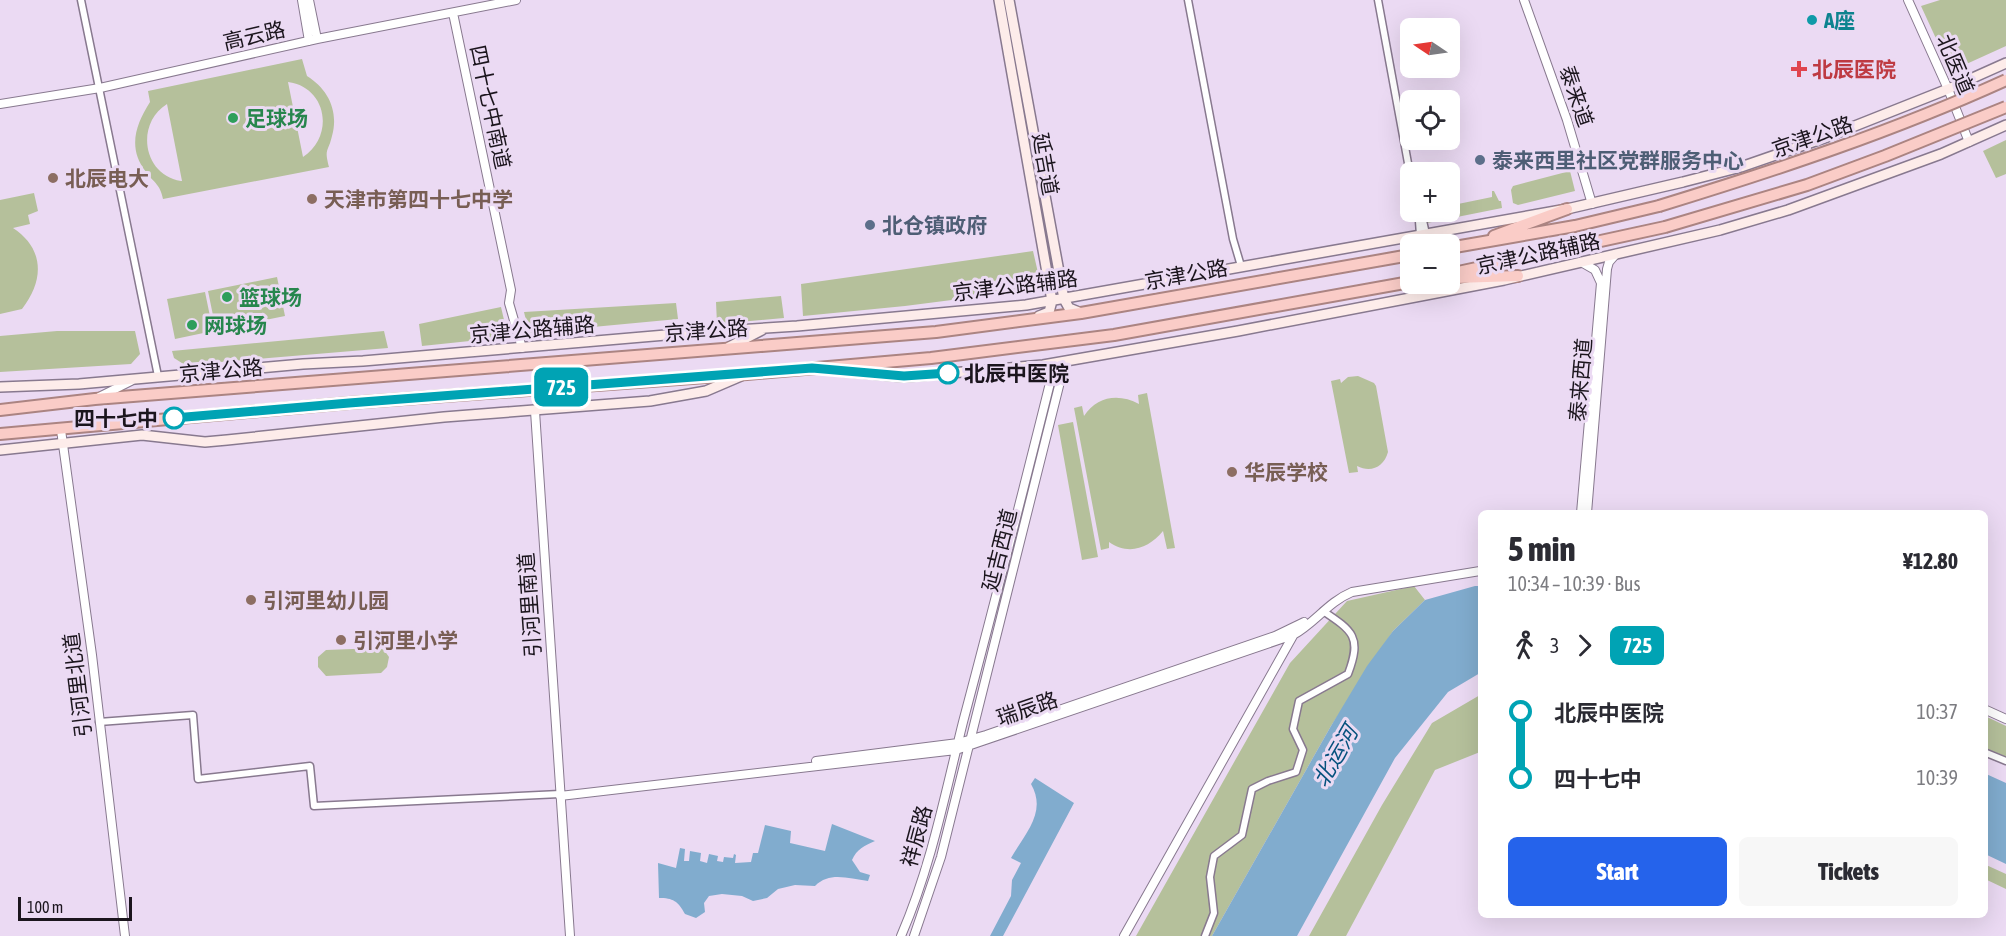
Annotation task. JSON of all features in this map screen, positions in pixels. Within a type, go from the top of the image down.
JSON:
[{"type":"highway","name":"京津公路","points":[[1460,246],[1575,226],[1659,206],[1860,140],[2006,80]]},
{"type":"highway","name":"京津公路","points":[[1460,274],[1665,227],[1807,185],[2006,107]]},
{"type":"highway","points":[[1475,243],[1567,209]]},
{"type":"highway","name":"京津公路","points":[[0,410],[94,399],[729,347],[852,340],[1028,321],[1400,257]]},
{"type":"highway","points":[[1460,276],[1518,276]]},
{"type":"highway","name":"京津公路","points":[[0,434],[349,403],[747,374],[942,357],[1114,335],[1400,284]]},
{"type":"main road","name":"延吉道","points":[[999,0],[1052,301]]},
{"type":"main road","name":"延吉道","points":[[1009,0],[1064,299]]},
{"type":"main road","name":"京津公路辅路","points":[[1441,234],[1592,204],[1741,167],[1875,119],[2006,63]]},
{"type":"main road","name":"京津公路辅路","points":[[812,368],[904,376],[1060,363],[1518,276],[1720,230],[1788,210],[1969,142],[2006,125]]},
{"type":"main road","name":"京津公路辅路","points":[[0,387],[79,384],[764,329],[1026,305],[1241,266],[1400,241]]},
{"type":"main road","points":[[1064,299],[1069,308],[1081,313]]},
{"type":"main road","points":[[1028,321],[1048,312],[1052,301]]},
{"type":"main road","points":[[729,347],[764,329]]},
{"type":"main road","points":[[0,450],[142,435],[205,442],[444,417],[650,400],[688,395],[747,374]]},
{"type":"street","points":[[81,0],[158,376]]},
{"type":"street","points":[[302,0],[313,40]]},
{"type":"street","points":[[309,0],[313,40]]},
{"type":"street","name":"高云路","points":[[0,104],[100,88],[313,40],[516,0]]},
{"type":"street","points":[[1188,0],[1233,239],[1241,266]]},
{"type":"street","points":[[1380,0],[1410,162]]},
{"type":"street","name":"泰来道","points":[[1524,0],[1567,120],[1592,204]]},
{"type":"street","name":"北医道","points":[[1908,0],[1969,142]]},
{"type":"street","name":"四十七中南道","points":[[453,13],[511,290],[509,303],[522,348]]},
{"type":"street","name":"泰来西道","points":[[1587,510],[1607,269],[1609,261],[1618,253]]},
{"type":"street","name":"泰来西道","points":[[1580,262],[1592,267],[1601,283],[1581,510]]},
{"type":"street","name":"延吉西道","points":[[969,744],[1060,363]]},
{"type":"street","name":"延吉西道","points":[[957,747],[1060,363]]},
{"type":"street","points":[[94,399],[135,379]]},
{"type":"street","name":"引河里南道","points":[[535,411],[570,936]]},
{"type":"street","name":"引河里北道","points":[[61,430],[71,492],[125,936]]},
{"type":"street","name":"瑞辰路","points":[[560,794],[957,747],[1295,631],[1307,626],[1339,598],[1352,592],[1478,568]]},
{"type":"street","name":"瑞辰路","points":[[1295,631],[1331,598],[1349,589],[1478,568]]},
{"type":"street","points":[[1205,936],[1214,914],[1210,877],[1214,856],[1242,835],[1252,789],[1296,772],[1303,750],[1293,729],[1299,701],[1348,674],[1356,652],[1349,629],[1323,611]]},
{"type":"street","points":[[1124,936],[1295,631]]},
{"type":"street","points":[[1988,706],[2006,714]]},
{"type":"street","points":[[1988,711],[2006,719]]},
{"type":"street","points":[[99,722],[193,715],[198,778],[310,766],[314,806],[560,794]]},
{"type":"street","points":[[962,770],[986,738]]},
{"type":"street","points":[[952,767],[969,744]]},
{"type":"street","name":"祥辰路","points":[[914,936],[941,857],[969,744]]},
{"type":"street","name":"祥辰路","points":[[901,936],[919,895],[957,747]]},
{"type":"street","points":[[1988,754],[2006,761]]},
{"type":"green space","points":[[1940,0],[2006,0],[2006,46],[1951,71],[1921,6]]},
{"type":"green space","points":[[302,59],[307,76],[321,87],[333,109],[334,127],[327,153],[329,167],[163,199],[159,187],[140,163],[135,145],[138,127],[150,102],[148,91]],"holes":[[[288,82],[301,86],[311,93],[322,113],[323,125],[320,137],[303,157]],[[167,104],[182,181],[168,177],[158,169],[151,159],[148,148],[147,136],[150,124]]]},
{"type":"green space","points":[[2006,140],[2006,174],[1996,178],[1983,151]]},
{"type":"green space","points":[[1570,171],[1575,191],[1518,205],[1513,203],[1511,190],[1513,186]]},
{"type":"green space","points":[[1492,191],[1494,191],[1501,201],[1502,208],[1460,216],[1460,204],[1492,197]]},
{"type":"green space","points":[[34,193],[38,211],[28,215],[30,224],[13,228],[23,236],[36,255],[37,277],[22,309],[0,314],[0,200]]},
{"type":"green space","points":[[1033,251],[1039,277],[1029,290],[803,316],[801,284]]},
{"type":"green space","points":[[277,277],[285,316],[216,330],[208,291]]},
{"type":"green space","points":[[205,292],[213,331],[175,339],[167,299]]},
{"type":"green space","points":[[781,296],[784,318],[717,324],[716,302]]},
{"type":"green space","points":[[676,303],[678,319],[529,333],[524,312]]},
{"type":"green space","points":[[501,307],[508,337],[422,346],[419,324]]},
{"type":"green space","points":[[57,331],[135,331],[140,354],[131,364],[0,372],[0,336]]},
{"type":"green space","points":[[384,331],[388,348],[185,365],[174,358],[172,351]]},
{"type":"green space","points":[[1358,376],[1376,386],[1388,452],[1380,465],[1372,469],[1357,466],[1358,472],[1349,473],[1331,381],[1340,379],[1341,383],[1348,377]]},
{"type":"green space","points":[[1147,393],[1175,548],[1167,549],[1163,531],[1145,546],[1124,549],[1109,542],[1109,548],[1101,550],[1074,408],[1082,406],[1084,416],[1095,404],[1109,398],[1124,398],[1139,404],[1138,395]]},
{"type":"green space","points":[[1073,422],[1098,557],[1082,560],[1058,425]]},
{"type":"green space","points":[[1414,586],[1425,600],[1393,631],[1331,726],[1212,936],[1136,936],[1290,663],[1347,601]]},
{"type":"green space","points":[[379,648],[384,650],[389,657],[387,667],[381,673],[326,676],[318,667],[318,657],[326,650]]},
{"type":"green space","points":[[1478,696],[1478,753],[1435,770],[1346,936],[1309,936],[1382,805],[1432,723]]},
{"type":"green space","points":[[1988,717],[2006,726],[2006,757],[1988,749]]},
{"type":"green space","points":[[1988,866],[2006,874],[2006,889],[1988,880]]},
{"type":"water","name":"北运河","points":[[1478,586],[1478,674],[1448,692],[1395,758],[1297,936],[1212,936],[1367,666],[1393,631],[1425,600]]},
{"type":"water","points":[[1988,775],[2006,783],[2006,864],[1988,855]]},
{"type":"water","points":[[1035,778],[1074,803],[1003,936],[990,936],[1011,896],[1012,880],[1021,863],[1011,858],[1036,813],[1037,804],[1031,784]]},
{"type":"water","points":[[832,824],[875,841],[861,848],[852,860],[860,872],[870,875],[868,881],[833,877],[815,886],[795,885],[778,889],[767,898],[753,901],[742,896],[722,894],[709,896],[704,903],[705,912],[696,918],[685,914],[675,901],[659,898],[658,863],[676,868],[680,848],[685,849],[684,861],[689,861],[690,851],[701,853],[700,861],[707,863],[709,854],[718,856],[717,861],[723,862],[724,857],[733,858],[734,854],[736,855],[735,863],[751,862],[753,853],[758,853],[765,825],[791,831],[790,843],[825,851]]},
{"type":"bus line","name":"725","points":[[174,418],[812,368],[874,375],[904,376],[948,373]]},
{"type":"place","name":"A座","points":[[1812,20]]},
{"type":"place","name":"北辰医院","points":[[1799,69]]},
{"type":"place","name":"足球场","points":[[233,118]]},
{"type":"place","name":"泰来西里社区党群服务中心","points":[[1480,160]]},
{"type":"place","name":"北辰电大","points":[[53,178]]},
{"type":"place","name":"天津市第四十七中学","points":[[312,199]]},
{"type":"place","name":"北仓镇政府","points":[[870,225]]},
{"type":"place","name":"篮球场","points":[[227,297]]},
{"type":"place","name":"网球场","points":[[192,325]]},
{"type":"place","name":"北辰中医院","points":[[948,373]]},
{"type":"place","name":"四十七中","points":[[174,418]]},
{"type":"place","name":"华辰学校","points":[[1232,472]]},
{"type":"place","name":"引河里幼儿园","points":[[251,600]]},
{"type":"place","name":"引河里小学","points":[[341,640]]}]
